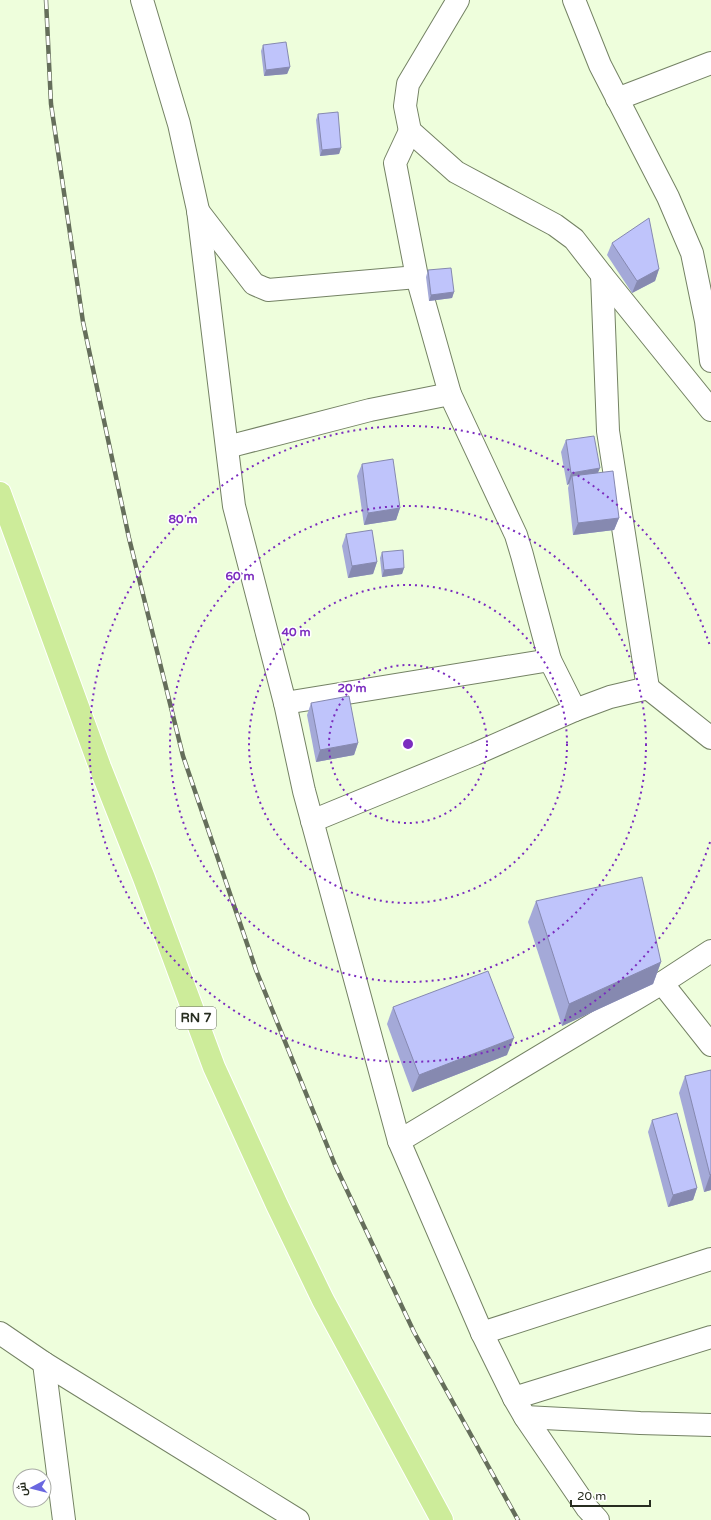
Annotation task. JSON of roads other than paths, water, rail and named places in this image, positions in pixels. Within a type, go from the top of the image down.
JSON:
[{"type":"main road","name":"RN 7","points":[[0,493],[100,767],[144,878],[214,1067],[277,1205],[323,1300],[442,1520]]},
{"type":"street","points":[[142,0],[179,124],[198,210],[234,506],[285,703],[304,791],[399,1141],[482,1333],[514,1398],[525,1417],[588,1508],[598,1520]]},
{"type":"street","points":[[574,0],[600,65],[668,197],[692,253],[709,321],[711,361]]},
{"type":"street","points":[[456,1],[408,84],[405,106],[410,131],[395,163],[417,277],[450,394],[516,535],[550,660],[575,710]]},
{"type":"street","points":[[617,100],[711,63]]},
{"type":"street","points":[[410,131],[456,172],[555,225],[574,239],[602,276],[711,410]]},
{"type":"street","points":[[198,210],[254,284],[268,290],[417,277]]},
{"type":"street","points":[[602,276],[608,431],[648,688],[711,738]]},
{"type":"street","points":[[227,447],[370,410],[450,394]]},
{"type":"street","points":[[285,703],[550,660]]},
{"type":"street","points":[[312,821],[475,754],[575,710],[610,697],[648,688]]},
{"type":"street","points":[[399,1141],[711,952]]},
{"type":"street","points":[[662,983],[711,1045]]},
{"type":"street","points":[[482,1333],[711,1259]]},
{"type":"street","points":[[0,1333],[44,1363],[298,1520]]},
{"type":"street","points":[[514,1398],[711,1337]]},
{"type":"street","points":[[44,1363],[64,1520]]},
{"type":"street","points":[[525,1417],[640,1424],[711,1425]]},
{"type":"railway","points":[[46,0],[51,104],[83,322],[129,538],[183,756],[256,970],[335,1165],[414,1332],[518,1520]]}]
